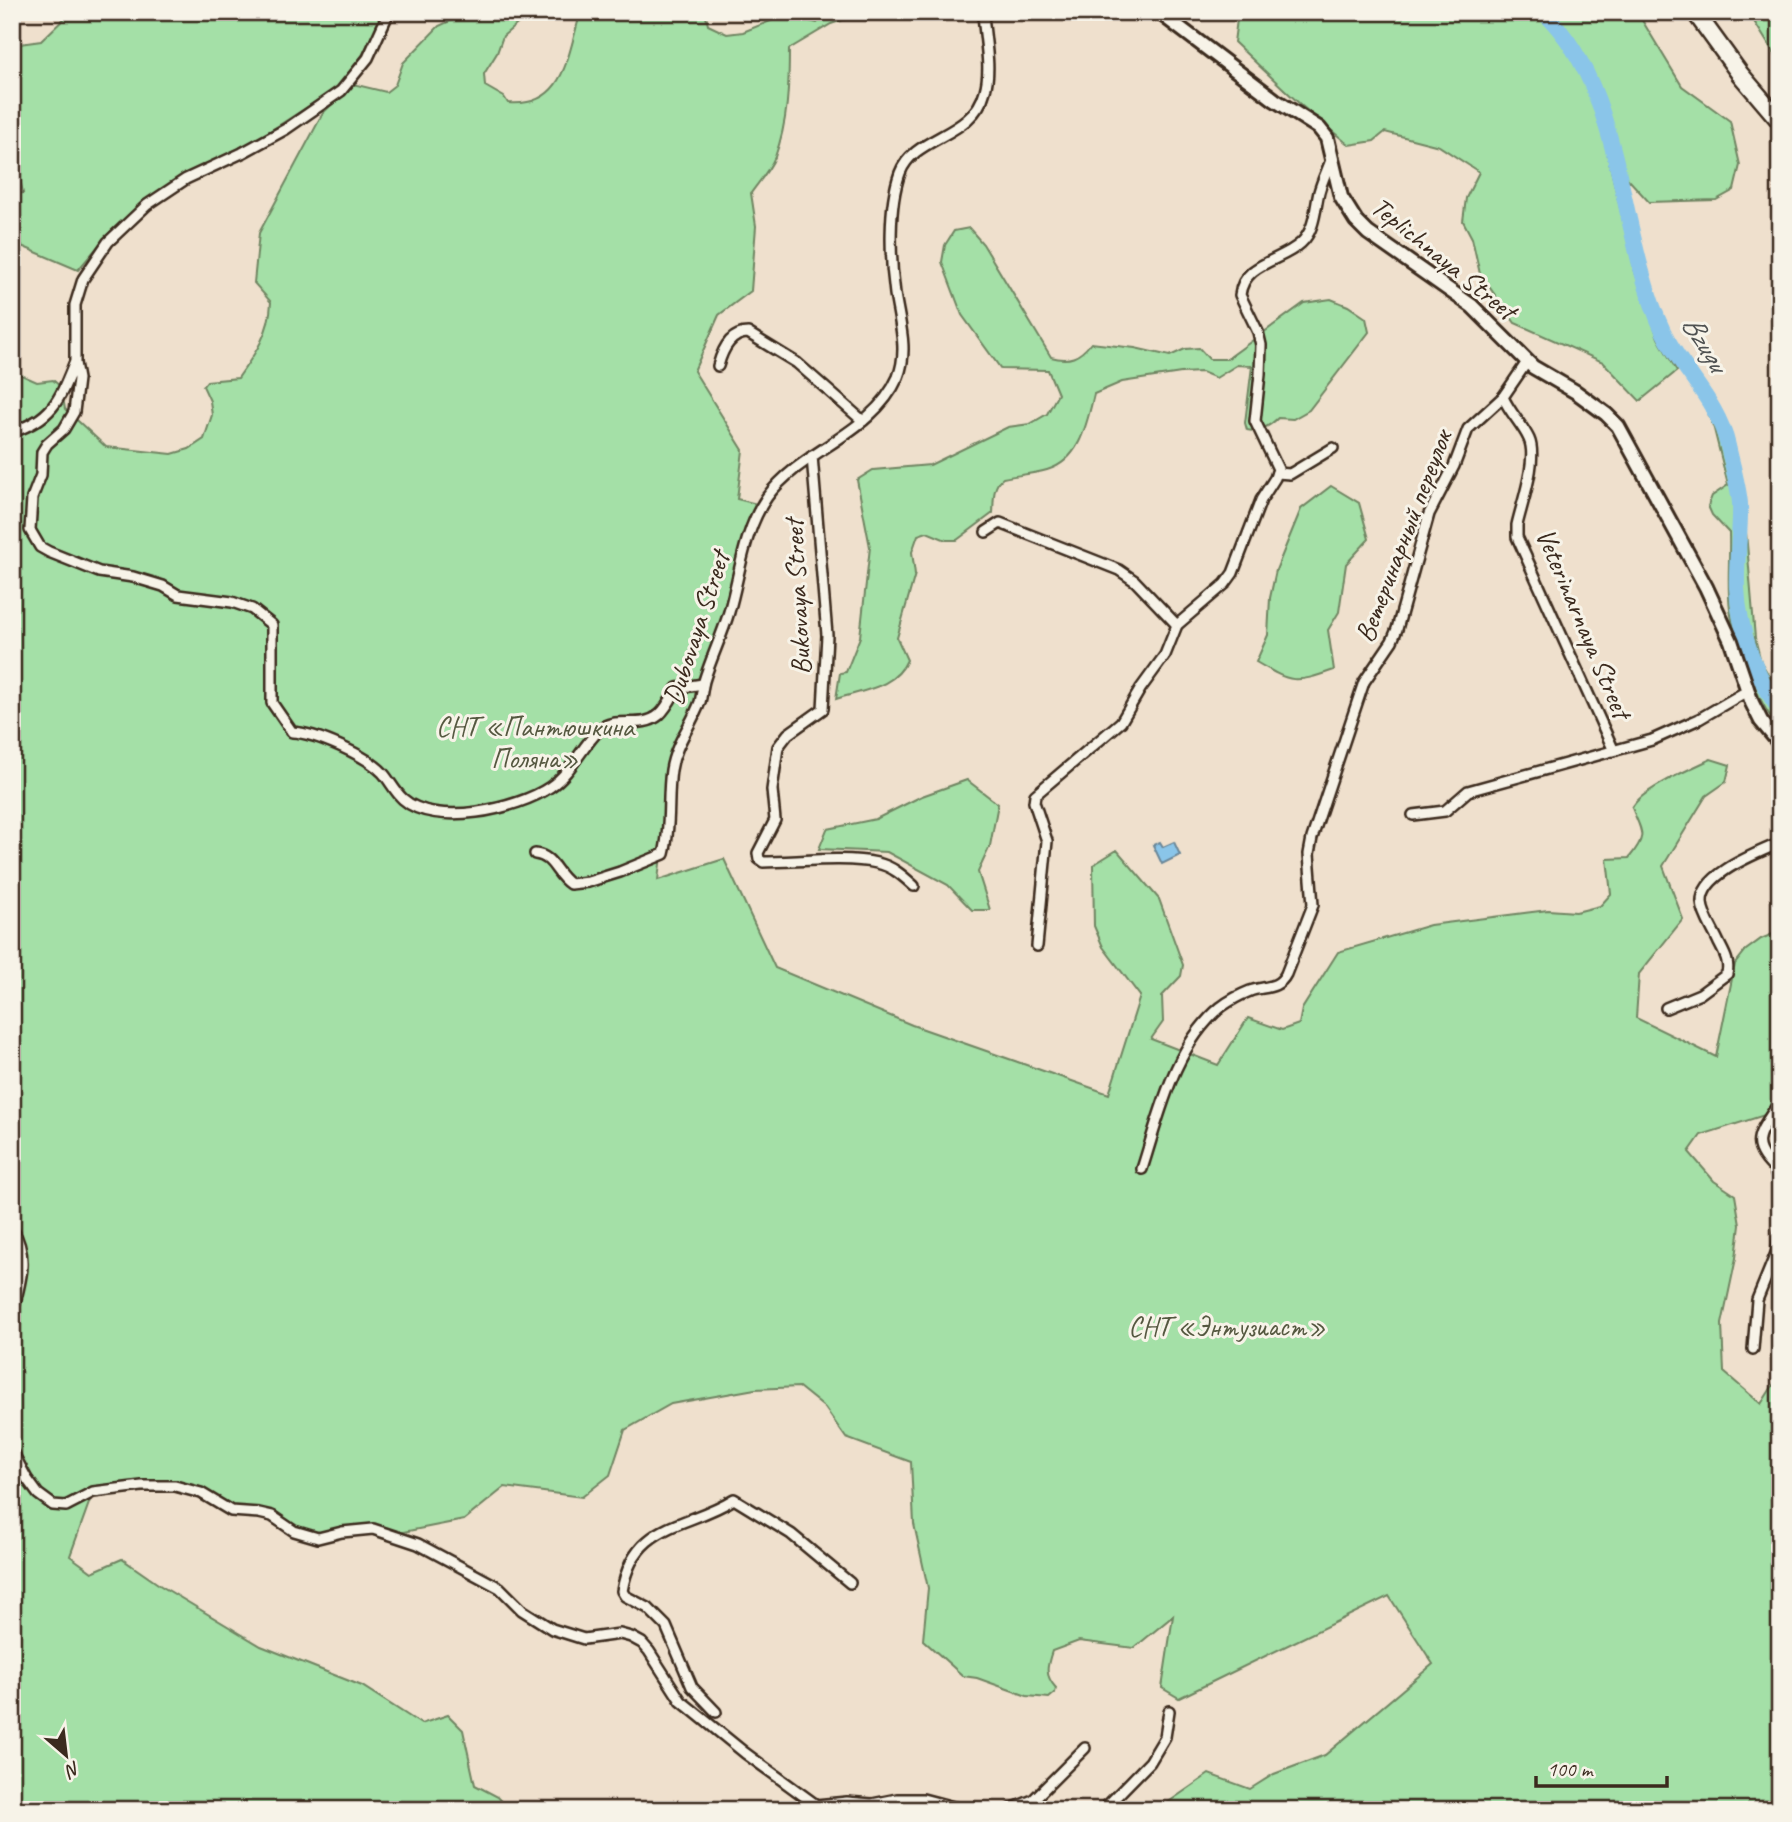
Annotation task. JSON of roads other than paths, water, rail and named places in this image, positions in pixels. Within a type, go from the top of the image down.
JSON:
[{"type":"highway","points":[[1695,12],[1740,74],[1777,118]]},
{"type":"street","points":[[12,432],[28,427],[46,416],[60,399],[75,363],[75,305],[83,279],[108,242],[147,205],[186,179],[286,129],[341,91],[368,58],[390,12]]},
{"type":"street","points":[[812,456],[863,421],[878,407],[892,387],[902,360],[902,332],[891,246],[896,189],[900,173],[912,155],[960,127],[982,99],[987,80],[983,12]]},
{"type":"street","name":"Teplichnaya Street","points":[[1159,12],[1275,100],[1313,122],[1327,138],[1341,197],[1356,221],[1380,242],[1472,306],[1527,362],[1576,392],[1618,426],[1706,587],[1731,641],[1747,691],[1761,721],[1780,744]]},
{"type":"street","points":[[1037,946],[1047,841],[1034,802],[1035,795],[1121,722],[1164,655],[1177,625],[1225,584],[1233,573],[1261,500],[1277,474],[1277,463],[1255,426],[1261,345],[1241,289],[1258,267],[1292,250],[1306,238],[1331,160]]},
{"type":"street","points":[[719,366],[721,355],[731,339],[748,333],[797,363],[863,421]]},
{"type":"street","points":[[1503,397],[1527,362]]},
{"type":"street","name":"Dubovaya Street","points":[[75,363],[78,379],[74,412],[64,429],[47,443],[42,452],[41,475],[32,498],[30,530],[34,539],[49,552],[99,572],[133,577],[163,586],[178,595],[232,602],[251,609],[272,625],[272,703],[292,732],[304,732],[360,757],[383,773],[403,799],[417,807],[435,813],[495,811],[525,802],[561,778],[606,725],[652,720],[666,707],[677,688],[703,684]]},
{"type":"street","name":"Veterinarnaya Street","points":[[1503,397],[1508,409],[1529,438],[1533,450],[1517,525],[1517,537],[1614,751]]},
{"type":"street","name":"Ветеринарный переулок","points":[[1142,1169],[1167,1092],[1193,1037],[1222,1006],[1253,990],[1280,983],[1286,974],[1313,905],[1309,854],[1312,838],[1363,682],[1392,641],[1429,514],[1454,466],[1468,429],[1503,397]]},
{"type":"street","points":[[1277,474],[1290,474],[1333,448]]},
{"type":"street","name":"Dubovaya Street","points":[[535,854],[545,855],[570,884],[588,882],[620,872],[664,854],[671,769],[677,744],[698,705],[729,614],[743,557],[758,512],[781,481],[812,456]]},
{"type":"street","name":"Bukovaya Street","points":[[812,456],[827,635],[822,709],[788,734],[778,747],[772,790],[775,820],[758,853],[759,859],[762,862],[878,863],[900,873],[914,886]]},
{"type":"street","points":[[986,532],[1000,523],[1119,570],[1135,581],[1177,625]]},
{"type":"street","points":[[1413,815],[1445,811],[1468,791],[1652,740],[1699,719],[1747,691]]},
{"type":"street","points":[[1666,1007],[1700,994],[1727,974],[1728,961],[1702,903],[1710,881],[1725,870],[1780,843]]},
{"type":"street","points":[[1780,1101],[1759,1131],[1758,1137],[1761,1153],[1777,1172],[1780,1198]]},
{"type":"street","points":[[12,1228],[20,1241],[23,1259],[12,1314]]},
{"type":"street","points":[[1753,1349],[1758,1300],[1777,1251],[1780,1229]]},
{"type":"street","points":[[12,1451],[33,1487],[52,1505],[66,1506],[93,1492],[142,1486],[175,1486],[201,1493],[231,1511],[272,1516],[294,1531],[318,1538],[373,1529],[418,1544],[500,1588],[522,1610],[552,1629],[584,1639],[620,1634],[642,1643],[681,1701],[745,1753],[820,1808],[847,1802],[872,1804],[897,1799],[923,1799],[965,1810]]},
{"type":"street","points":[[716,1712],[692,1687],[666,1626],[648,1608],[622,1591],[636,1552],[649,1538],[659,1530],[724,1506],[734,1499],[791,1534],[850,1583]]},
{"type":"street","points":[[1103,1810],[1150,1762],[1165,1737],[1169,1711]]},
{"type":"street","points":[[1009,1810],[1033,1800],[1085,1748]]},
{"type":"water","points":[[1160,842],[1163,847],[1174,842],[1180,855],[1162,864],[1153,845]]},
{"type":"waterway","name":"Bzugu","points":[[1543,12],[1570,44],[1590,81],[1605,121],[1636,251],[1663,331],[1708,400],[1723,430],[1740,503],[1737,577],[1741,620],[1756,668],[1780,711]]},
{"type":"park label","name":"СНТ «Пантюшкина Поляна»","points":[[535,742]]},
{"type":"park label","name":"СНТ «Энтузиаст»","points":[[1227,1326]]}]
